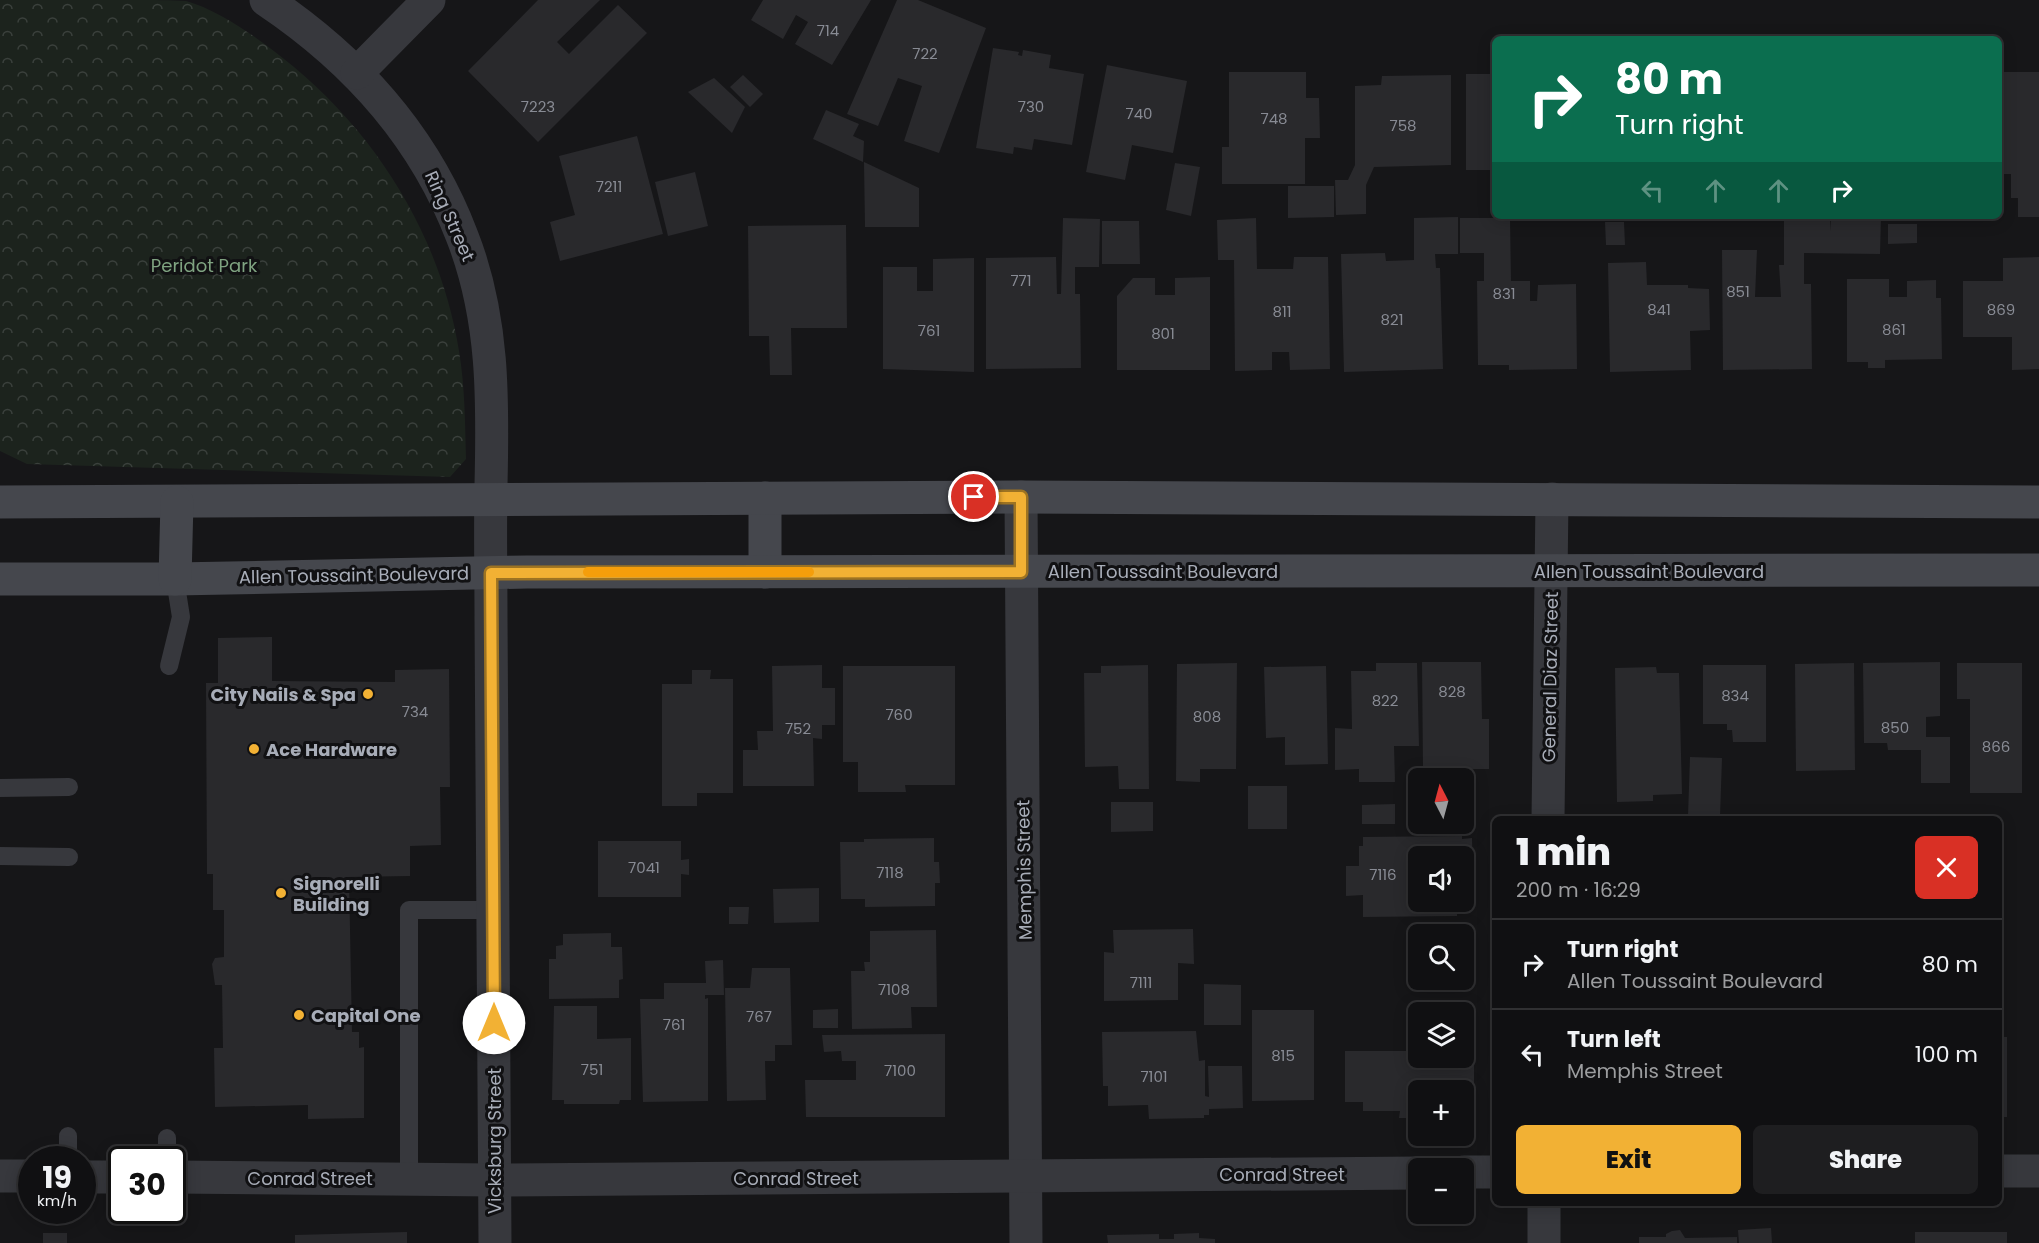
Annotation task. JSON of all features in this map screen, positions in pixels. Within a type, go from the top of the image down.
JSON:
[{"type":"main road","points":[[0,502],[1021,497],[2039,501]]},
{"type":"main road","points":[[765,498],[765,572]]},
{"type":"main road","points":[[175,579],[177,502]]},
{"type":"main road","name":"Allen Toussaint Boulevard","points":[[0,579],[175,579],[491,573],[2039,570]]},
{"type":"street","name":"Ring Street","points":[[266,0],[329,46],[384,102],[429,166],[447,201],[475,274],[490,351],[493,390],[491,499]]},
{"type":"street","points":[[357,73],[429,0]]},
{"type":"street","name":"Memphis Street","points":[[1021,497],[1026,1243]]},
{"type":"street","name":"Vicksburg Street","points":[[491,499],[495,1243]]},
{"type":"street","name":"General Diaz Street","points":[[1548,816],[1552,499]]},
{"type":"street","points":[[1474,1173],[1492,1172]]},
{"type":"street","points":[[2002,1172],[2039,1172]]},
{"type":"street","name":"Conrad Street","points":[[186,1177],[494,1180],[1408,1173]]},
{"type":"street","points":[[0,1176],[18,1176]]},
{"type":"street","points":[[1544,1206],[1544,1243]]},
{"type":"lane","points":[[170,666],[181,617],[175,579]]},
{"type":"lane","points":[[0,788],[69,788]]},
{"type":"lane","points":[[0,856],[69,857]]},
{"type":"lane","points":[[409,1179],[409,910],[494,910]]},
{"type":"lane","points":[[68,1136],[68,1146]]},
{"type":"lane","points":[[167,1138],[167,1146]]},
{"type":"green space","name":"Peridot Park","points":[[0,0],[186,1],[214,12],[257,38],[325,95],[354,126],[402,194],[422,231],[438,270],[459,351],[464,392],[466,459],[450,477],[27,464],[0,451]]},
{"type":"building","points":[[538,0],[600,0],[557,42],[569,54],[618,5],[647,33],[538,142],[468,71]]},
{"type":"building","points":[[763,0],[871,0],[832,65],[795,44],[808,22],[796,15],[783,39],[751,20]]},
{"type":"building","points":[[897,0],[918,0],[986,28],[939,153],[904,141],[922,86],[898,78],[878,126],[847,114]]},
{"type":"building","points":[[993,48],[1019,52],[1018,55],[1022,56],[1023,50],[1051,55],[1049,68],[1084,74],[1072,145],[1034,139],[1032,150],[1014,147],[1013,154],[976,148]]},
{"type":"building","points":[[1107,65],[1187,81],[1173,153],[1132,145],[1125,180],[1086,172]]},
{"type":"building","points":[[1229,72],[1306,72],[1306,98],[1319,98],[1320,138],[1305,138],[1305,184],[1222,184],[1222,147],[1229,147]]},
{"type":"building","points":[[2002,72],[2039,72],[2039,217],[2018,217],[2018,198],[2011,198],[2011,174],[2002,174]]},
{"type":"building","points":[[1466,74],[1492,74],[1492,170],[1466,170]]},
{"type":"building","points":[[743,75],[763,94],[750,107],[730,87]]},
{"type":"building","points":[[1451,75],[1451,165],[1374,167],[1366,185],[1366,214],[1336,215],[1335,180],[1348,180],[1355,165],[1355,86],[1381,85],[1382,76]]},
{"type":"building","points":[[714,78],[745,107],[732,133],[688,92]]},
{"type":"building","points":[[826,110],[859,124],[853,136],[864,141],[863,162],[813,139]]},
{"type":"building","points":[[637,136],[663,234],[560,261],[550,222],[575,215],[559,156]]},
{"type":"building","points":[[864,162],[919,188],[919,227],[865,227]]},
{"type":"building","points":[[1175,163],[1200,167],[1191,216],[1166,210]]},
{"type":"building","points":[[695,172],[708,226],[668,236],[655,182]]},
{"type":"building","points":[[1288,186],[1334,186],[1334,217],[1288,218]]},
{"type":"building","points":[[1458,217],[1458,254],[1435,254],[1436,268],[1440,268],[1443,369],[1344,372],[1341,254],[1385,253],[1386,261],[1414,260],[1414,218]]},
{"type":"building","points":[[1063,218],[1100,219],[1099,267],[1075,267],[1075,294],[1080,294],[1081,368],[986,369],[986,258],[1056,257],[1057,294],[1061,294]]},
{"type":"building","points":[[1256,218],[1257,269],[1293,269],[1294,257],[1328,257],[1330,369],[1290,370],[1289,352],[1272,352],[1272,370],[1235,371],[1234,260],[1218,260],[1217,220]]},
{"type":"building","points":[[1460,218],[1510,219],[1511,281],[1530,281],[1530,301],[1537,301],[1538,285],[1576,284],[1577,369],[1509,370],[1509,365],[1478,365],[1477,281],[1484,281],[1484,253],[1460,253]]},
{"type":"building","points":[[1784,219],[1830,219],[1831,231],[1831,219],[1881,219],[1880,254],[1804,253],[1804,284],[1811,284],[1812,369],[1723,370],[1722,250],[1757,250],[1755,297],[1781,297],[1779,265],[1784,265]]},
{"type":"building","points":[[1102,221],[1139,221],[1140,264],[1102,264]]},
{"type":"building","points":[[1605,222],[1624,222],[1625,245],[1606,245]]},
{"type":"building","points":[[1888,224],[1917,224],[1917,243],[1888,244]]},
{"type":"building","points":[[846,225],[847,328],[791,328],[792,375],[770,375],[769,336],[749,336],[748,226]]},
{"type":"building","points":[[2039,257],[2039,369],[2012,370],[2012,337],[1963,337],[1963,281],[2003,281],[2003,258]]},
{"type":"building","points":[[974,258],[974,372],[883,369],[883,267],[917,267],[917,291],[933,291],[933,259]]},
{"type":"building","points":[[1646,262],[1647,285],[1688,285],[1688,288],[1709,289],[1710,330],[1690,331],[1691,370],[1610,372],[1608,263]]},
{"type":"building","points":[[1210,277],[1210,370],[1117,370],[1117,296],[1133,278],[1155,278],[1155,295],[1175,295],[1175,278]]},
{"type":"building","points":[[1847,279],[1889,279],[1889,297],[1907,297],[1907,281],[1936,280],[1936,298],[1941,298],[1942,359],[1885,360],[1885,368],[1868,368],[1868,362],[1847,362]]},
{"type":"building","name":"Signorelli Building","points":[[272,637],[272,681],[395,682],[395,670],[449,669],[450,787],[440,787],[441,845],[410,846],[410,876],[349,877],[352,1032],[359,1032],[359,1048],[364,1047],[364,1118],[308,1119],[308,1105],[215,1107],[214,1048],[223,1048],[222,985],[215,985],[212,964],[215,958],[224,957],[224,910],[213,910],[213,874],[207,874],[206,683],[218,683],[218,638]]},
{"type":"building","points":[[1422,662],[1481,662],[1482,719],[1489,719],[1489,769],[1423,768]]},
{"type":"building","points":[[1940,662],[1940,716],[1926,717],[1926,737],[1950,737],[1950,783],[1921,783],[1921,750],[1888,750],[1887,743],[1864,743],[1863,663]]},
{"type":"building","points":[[1237,663],[1236,769],[1200,769],[1200,782],[1176,781],[1177,664]]},
{"type":"building","points":[[1376,663],[1417,663],[1419,746],[1394,746],[1395,782],[1359,782],[1359,769],[1335,770],[1335,728],[1352,729],[1351,671],[1376,671]]},
{"type":"building","points":[[1854,663],[1855,770],[1796,771],[1795,664]]},
{"type":"building","points":[[1957,663],[2022,663],[2022,793],[1970,793],[1970,699],[1957,699]]},
{"type":"building","points":[[822,665],[822,688],[835,688],[835,725],[822,725],[822,739],[813,738],[814,786],[743,786],[743,750],[758,750],[757,731],[773,731],[772,666]]},
{"type":"building","points":[[1148,665],[1149,789],[1119,789],[1118,766],[1085,767],[1084,673],[1101,673],[1101,666]]},
{"type":"building","points":[[1703,665],[1766,665],[1766,742],[1733,742],[1732,730],[1727,730],[1727,724],[1703,724]]},
{"type":"building","points":[[843,666],[955,666],[955,785],[905,785],[906,792],[858,792],[858,762],[843,762]]},
{"type":"building","points":[[1326,666],[1328,764],[1285,765],[1285,737],[1266,738],[1264,667]]},
{"type":"building","points":[[1656,667],[1657,673],[1679,673],[1682,794],[1653,795],[1653,801],[1617,802],[1615,668]]},
{"type":"building","points":[[692,670],[711,670],[710,679],[733,679],[733,793],[697,793],[697,806],[662,806],[662,684],[692,684]]},
{"type":"building","points":[[1690,757],[1722,758],[1720,816],[1688,816]]},
{"type":"building","points":[[1248,786],[1287,786],[1287,829],[1248,829]]},
{"type":"building","points":[[1111,802],[1153,802],[1153,831],[1111,832]]},
{"type":"building","points":[[1395,804],[1395,824],[1362,824],[1362,805]]},
{"type":"building","points":[[1462,836],[1462,839],[1472,838],[1472,846],[1408,846],[1408,912],[1457,912],[1457,916],[1363,917],[1363,895],[1346,896],[1346,866],[1359,866],[1359,846],[1363,846],[1363,837]]},
{"type":"building","points":[[934,838],[934,862],[939,862],[940,883],[935,883],[935,906],[865,907],[865,899],[841,899],[840,842],[864,842],[864,839]]},
{"type":"building","points":[[598,841],[681,841],[681,860],[689,859],[689,875],[681,874],[681,897],[598,897]]},
{"type":"building","points":[[819,888],[819,922],[774,923],[773,889]]},
{"type":"building","points":[[729,907],[749,907],[748,924],[729,924]]},
{"type":"building","points":[[1193,929],[1194,964],[1178,963],[1178,1000],[1104,1001],[1104,952],[1114,953],[1113,930]]},
{"type":"building","points":[[936,930],[937,1007],[911,1007],[912,1028],[852,1029],[851,971],[865,971],[864,962],[870,962],[870,931]]},
{"type":"building","points":[[611,933],[611,947],[622,947],[623,979],[619,980],[619,998],[549,999],[549,959],[556,959],[556,946],[563,945],[563,934]]},
{"type":"building","points":[[723,960],[724,995],[705,995],[705,999],[708,998],[708,1101],[643,1102],[640,999],[664,999],[664,983],[706,983],[705,961]]},
{"type":"building","points":[[752,968],[790,968],[792,1045],[775,1045],[775,1061],[765,1061],[766,1100],[727,1101],[725,988],[750,988]]},
{"type":"building","points":[[1204,984],[1241,985],[1241,1025],[1204,1025]]},
{"type":"building","points":[[554,1006],[597,1006],[597,1039],[631,1038],[631,1100],[620,1100],[619,1104],[564,1104],[564,1100],[552,1100]]},
{"type":"building","points":[[838,1009],[838,1028],[813,1028],[813,1010]]},
{"type":"building","points":[[1252,1010],[1314,1010],[1314,1100],[1252,1101]]},
{"type":"building","points":[[1196,1031],[1199,1061],[1205,1060],[1205,1096],[1209,1097],[1208,1066],[1242,1066],[1243,1108],[1209,1109],[1209,1115],[1204,1115],[1204,1118],[1149,1119],[1148,1105],[1108,1106],[1108,1086],[1103,1086],[1102,1032]]},
{"type":"building","points":[[945,1034],[945,1117],[806,1117],[805,1080],[856,1080],[856,1061],[842,1061],[841,1051],[824,1052],[822,1035]]},
{"type":"building","points":[[2002,1037],[2007,1037],[2007,1117],[2002,1117]]},
{"type":"building","points":[[1345,1051],[1408,1051],[1408,1068],[1474,1068],[1474,1080],[1408,1080],[1408,1118],[1399,1118],[1400,1111],[1363,1111],[1363,1102],[1345,1102]]},
{"type":"building","points":[[1771,1228],[1772,1243],[1739,1243],[1738,1230]]},
{"type":"building","points":[[1680,1230],[1685,1238],[1737,1237],[1737,1243],[1639,1243],[1639,1237],[1666,1237],[1666,1234],[1672,1231]]},
{"type":"building","points":[[407,1232],[407,1243],[295,1243],[295,1235]]},
{"type":"building","points":[[1915,1232],[2007,1232],[2007,1243],[1915,1243]]},
{"type":"building","points":[[43,1233],[67,1233],[67,1243],[43,1243]]},
{"type":"building","points":[[1199,1233],[1199,1238],[1215,1239],[1215,1243],[1108,1243],[1107,1235],[1159,1234],[1159,1239],[1174,1239],[1174,1234]]},
{"type":"slow traffic","points":[[588,572],[809,572]]},
{"type":"place","name":"City Nails & Spa","points":[[368,694]]},
{"type":"place","name":"Ace Hardware","points":[[254,749]]},
{"type":"place","name":"Signorelli Building","points":[[281,893]]},
{"type":"place","name":"Capital One","points":[[299,1015]]},
{"type":"route","points":[[494,1023],[491,573],[1021,572],[1021,497],[974,497]]}]
